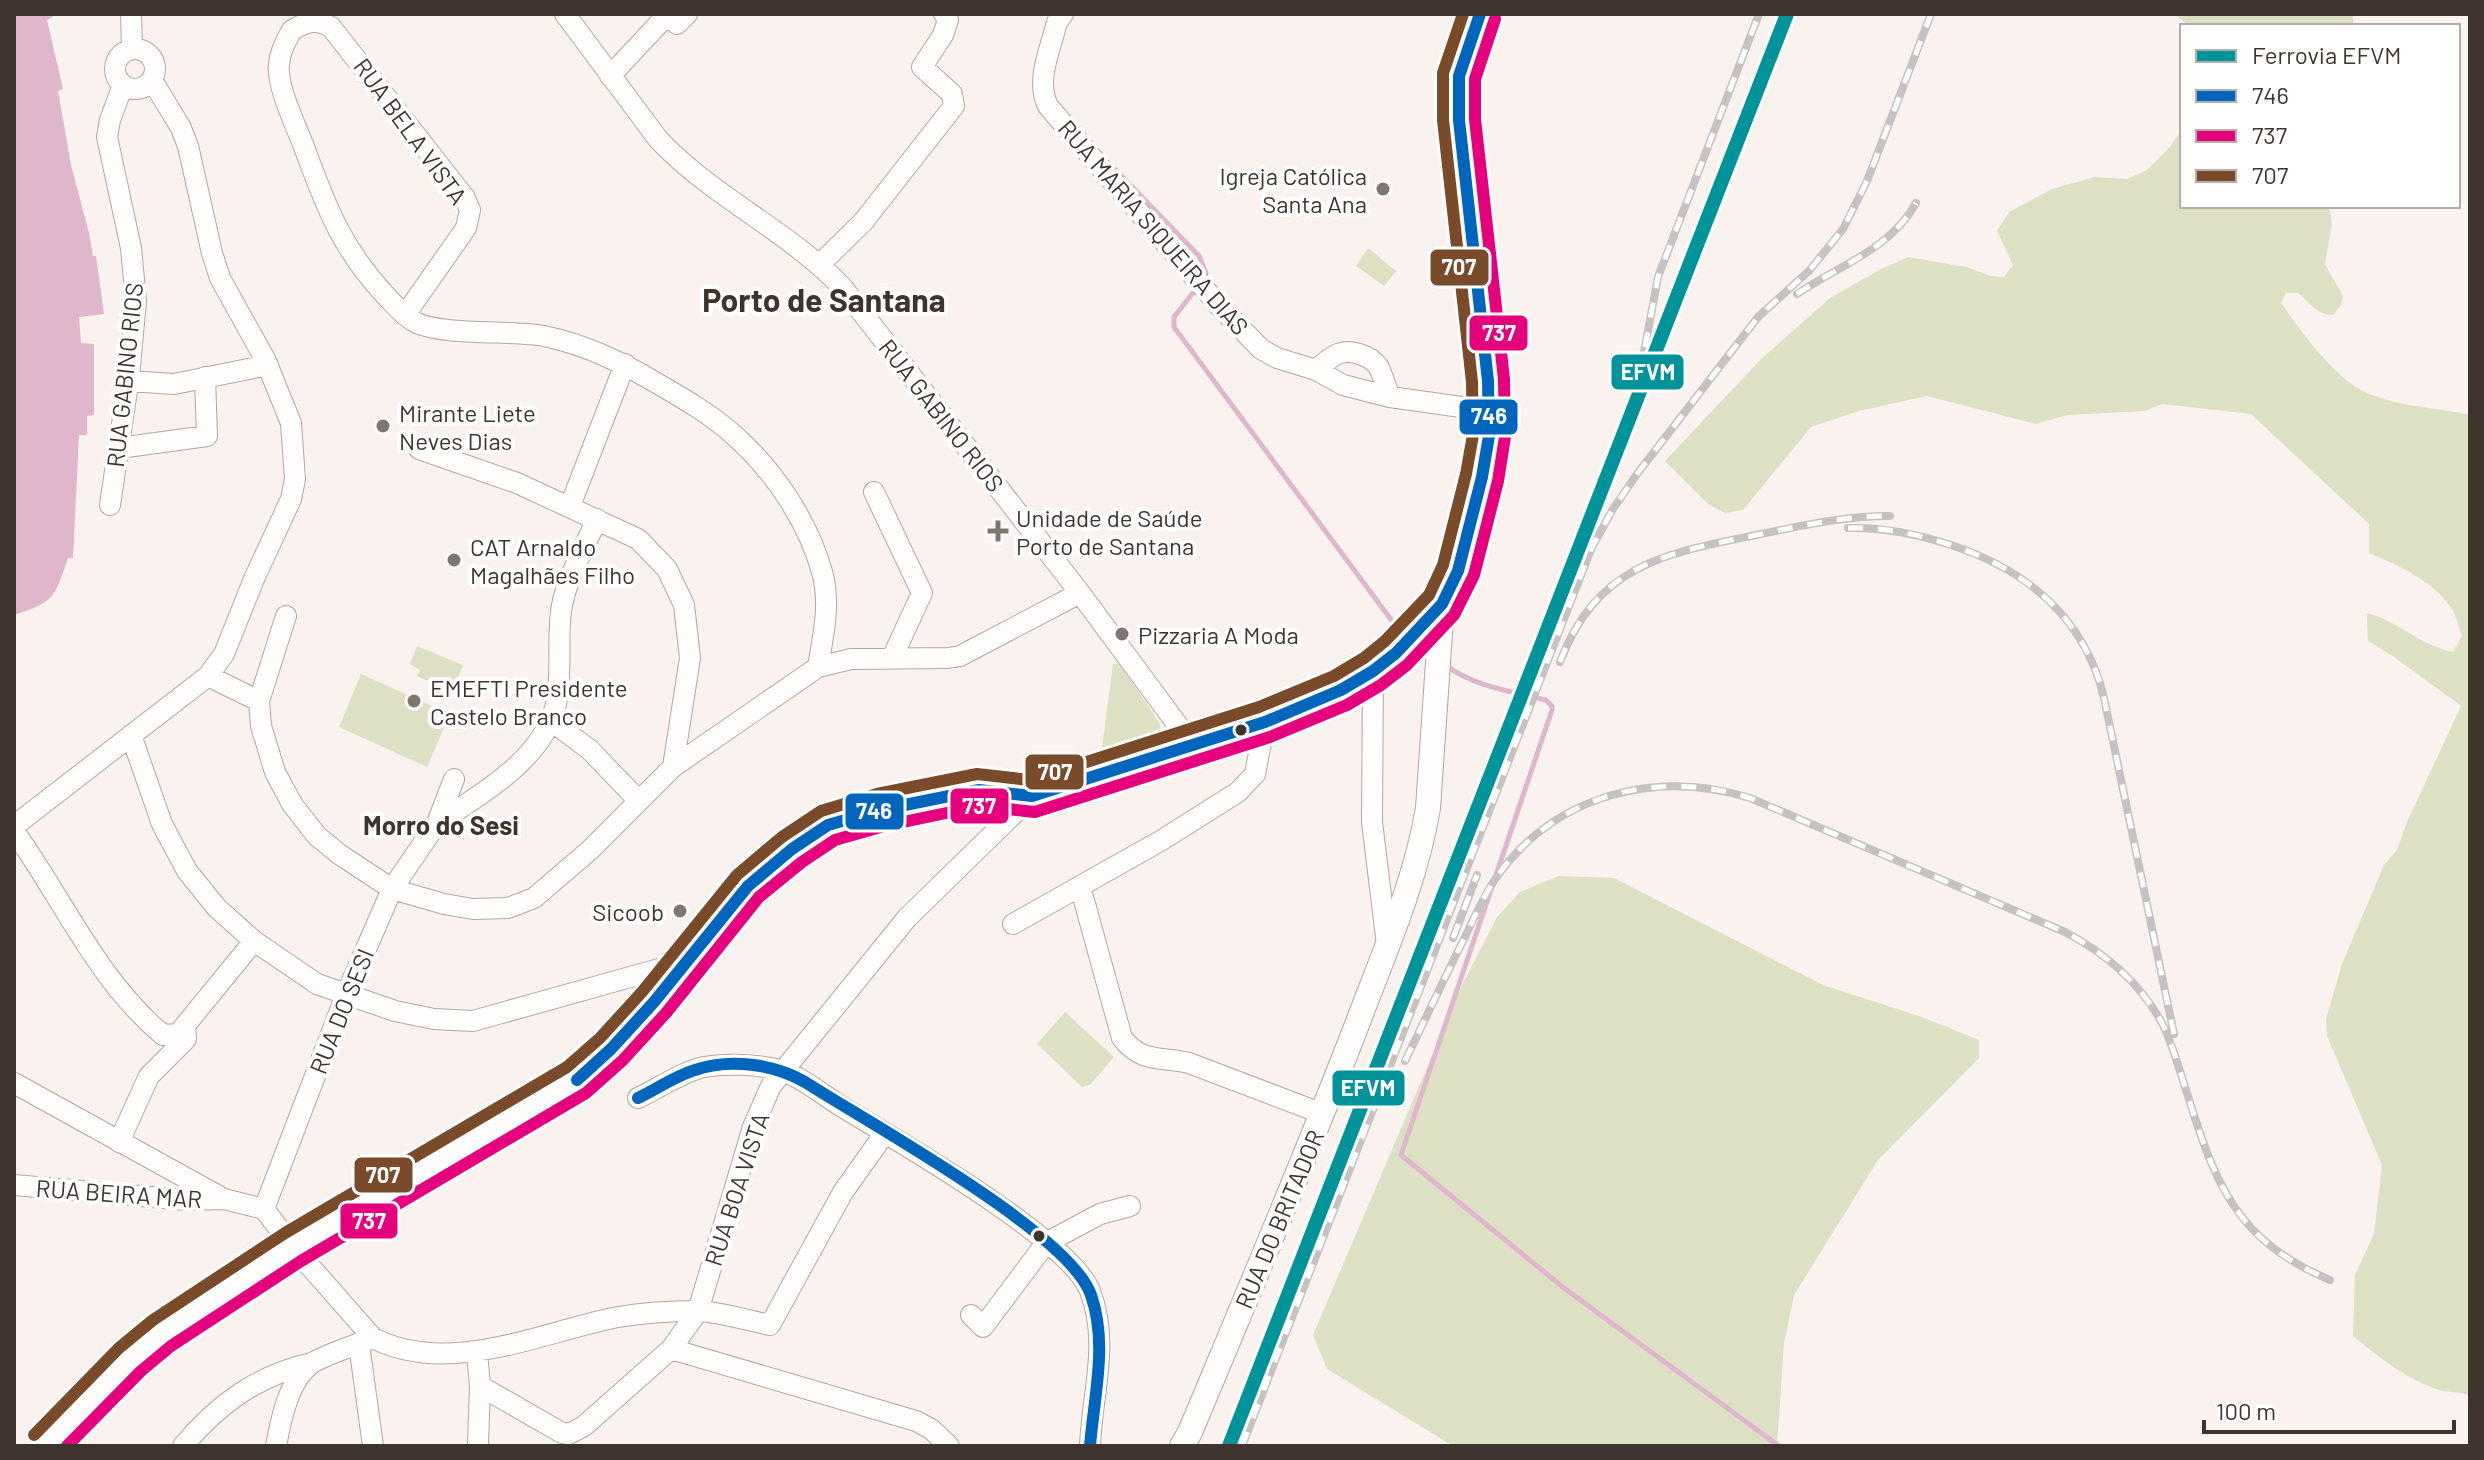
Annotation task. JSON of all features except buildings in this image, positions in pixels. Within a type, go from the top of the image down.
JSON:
[{"type":"street","name":"RUA GABINO RIOS","points":[[565,14],[658,139],[683,165],[819,265],[850,296],[1080,593],[1191,743]]},
{"type":"street","points":[[610,76],[667,15],[677,24],[687,14]]},
{"type":"street","points":[[819,265],[863,222],[954,106],[952,94],[922,67],[943,35],[948,20],[944,14]]},
{"type":"street","name":"RUA MARIA SIQUEIRA DIAS","points":[[1063,14],[1057,22],[1042,84],[1048,106],[1212,297],[1261,349],[1277,358],[1316,370],[1343,385],[1390,397],[1490,411]]},
{"type":"street","points":[[55,1444],[82,1405],[162,1333],[293,1247],[577,1080],[611,1049],[654,1002],[748,886],[792,849],[828,825],[880,810],[979,790],[1032,796],[1265,722],[1341,690],[1373,671],[1405,643],[1442,604],[1458,571],[1489,436],[1490,411],[1459,120],[1459,76],[1480,14]]},
{"type":"street","points":[[132,17],[132,49]]},
{"type":"street","name":"RUA BELA VISTA","points":[[289,22],[321,21],[331,27],[465,198],[470,210],[466,228],[405,315]]},
{"type":"street","points":[[289,22],[278,72],[329,216],[364,272],[405,315],[428,326],[540,336],[581,345],[625,364],[693,405],[735,436],[776,482],[808,533],[823,574],[827,612],[818,667]]},
{"type":"street","points":[[132,49],[145,52],[156,68],[148,85],[119,95],[117,61],[132,49]]},
{"type":"street","points":[[152,80],[188,146],[220,278],[268,365],[291,423],[295,479],[291,499],[224,654],[208,676],[17,819],[82,940],[114,984],[163,1035],[178,1034],[254,941]]},
{"type":"street","name":"RUA GABINO RIOS","points":[[110,505],[129,381],[136,288],[131,248],[107,137],[119,95]]},
{"type":"street","points":[[1316,370],[1334,354],[1355,352],[1377,365],[1390,397]]},
{"type":"street","points":[[570,506],[625,364]]},
{"type":"street","points":[[129,381],[174,384],[268,365]]},
{"type":"street","points":[[119,448],[207,436],[205,377]]},
{"type":"street","points":[[419,449],[517,483],[597,519],[638,539],[667,569],[684,605],[690,658],[673,767]]},
{"type":"street","points":[[874,492],[922,593],[892,658]]},
{"type":"street","name":"RUA DO SESI","points":[[437,823],[491,788],[519,764],[550,720],[556,704],[562,605],[597,519]]},
{"type":"street","points":[[286,616],[259,701],[261,726],[275,772],[292,804],[317,836],[392,889],[458,907],[508,908],[534,898],[555,881],[673,767],[818,667],[851,659],[960,656],[1080,593]]},
{"type":"street","name":"RUA DO BRITADOR","points":[[1182,1446],[1323,1114],[1387,945],[1426,822],[1442,604]]},
{"type":"street","name":"RUA DO BRITADOR","points":[[1373,671],[1372,822],[1387,945]]},
{"type":"street","points":[[208,676],[259,701]]},
{"type":"street","points":[[550,720],[590,750],[639,801]]},
{"type":"street","points":[[1013,924],[1162,840],[1249,783],[1259,763],[1265,722]]},
{"type":"street","points":[[131,735],[162,824],[187,871],[217,908],[254,941],[317,984],[395,1011],[434,1019],[473,1021],[684,962]]},
{"type":"street","name":"RUA DO SESI","points":[[264,1209],[346,995],[392,889],[437,823],[454,779]]},
{"type":"street","name":"RUA BOA VISTA","points":[[566,1440],[569,1434],[584,1426],[671,1349],[698,1311],[753,1127],[771,1086],[907,918],[1032,796]]},
{"type":"street","points":[[1080,886],[1122,1038],[1132,1050],[1145,1058],[1168,1058],[1189,1063],[1323,1114]]},
{"type":"street","points":[[119,1142],[149,1076],[186,1039],[185,1026]]},
{"type":"street","points":[[638,1098],[702,1067],[728,1065],[784,1071],[985,1196],[1069,1262],[1089,1287],[1098,1317],[1102,1352],[1090,1446]]},
{"type":"street","points":[[14,1083],[224,1199],[264,1209],[366,1341],[373,1446]]},
{"type":"street","points":[[183,1446],[218,1408],[284,1369],[312,1363],[366,1341],[424,1352],[477,1353],[620,1317],[698,1311],[770,1325],[843,1192],[885,1133]]},
{"type":"street","name":"RUA BEIRA MAR","points":[[14,1185],[186,1200],[224,1199]]},
{"type":"street","points":[[971,1315],[983,1327],[1046,1243],[1100,1214],[1130,1206]]},
{"type":"street","points":[[671,1349],[916,1421],[931,1429],[949,1446]]},
{"type":"street","points":[[471,1445],[480,1386],[477,1353]]},
{"type":"street","points":[[276,1446],[285,1409],[296,1382],[312,1363]]},
{"type":"street","points":[[480,1386],[566,1440]]},
{"type":"green space","points":[[2175,14],[2352,14],[2354,24],[2187,24]]},
{"type":"green space","points":[[2180,132],[2180,208],[2329,208],[2332,224],[2325,264],[2343,296],[2341,305],[2333,315],[2322,313],[2298,293],[2286,293],[2281,303],[2331,366],[2363,391],[2408,405],[2470,415],[2470,1396],[2439,1390],[2415,1380],[2353,1336],[2355,1275],[2374,1234],[2382,1165],[2327,1036],[2326,1019],[2342,964],[2384,865],[2397,850],[2461,706],[2368,641],[2367,613],[2453,652],[2462,636],[2445,600],[2416,576],[2369,553],[2369,524],[2251,414],[2162,404],[2145,411],[2067,415],[2036,424],[1927,396],[1859,411],[1811,427],[1743,510],[1725,513],[1708,504],[1665,461],[1761,359],[1830,298],[1908,257],[2004,277],[2013,265],[1997,231],[2009,212],[2052,189],[2095,177],[2127,179],[2147,170]]},
{"type":"green space","points":[[1368,248],[1396,271],[1384,286],[1356,266]]},
{"type":"green space","points":[[417,646],[463,665],[454,687],[441,682],[439,686],[417,676],[420,670],[410,664]]},
{"type":"green space","points":[[1113,664],[1120,664],[1160,724],[1160,738],[1157,743],[1101,756]]},
{"type":"green space","points":[[361,674],[450,714],[427,767],[339,727]]},
{"type":"green space","points":[[1559,876],[1614,878],[1823,985],[1919,1016],[1979,1040],[1979,1058],[1878,1160],[1794,1295],[1784,1343],[1777,1446],[1453,1446],[1327,1369],[1313,1335],[1462,985],[1497,917],[1520,892]]},
{"type":"green space","points":[[1065,1012],[1114,1057],[1090,1085],[1082,1087],[1037,1044]]},
{"type":"shaded area","points":[[14,14],[52,14],[53,17],[47,20],[63,89],[58,91],[71,165],[93,256],[96,256],[104,314],[79,317],[81,343],[94,344],[94,415],[87,416],[87,435],[79,435],[73,558],[68,558],[52,596],[38,606],[14,615]]},
{"type":"waterway","points":[[1111,165],[1199,256],[1205,278]]},
{"type":"waterway","points":[[1196,289],[1174,317],[1174,327],[1395,625],[1405,633]]},
{"type":"waterway","points":[[1444,664],[1480,683],[1546,700],[1552,710],[1401,1155],[1564,1288],[1779,1446]]},
{"type":"railway","points":[[1634,406],[1658,277],[1759,14]]},
{"type":"railway","points":[[1242,1446],[1592,547],[1637,474],[1758,317],[1809,271],[1843,229],[1867,181],[1931,14]]},
{"type":"railway","points":[[1797,294],[1878,245],[1905,219],[1916,203]]},
{"type":"railway","points":[[1560,662],[1594,602],[1616,583],[1667,556],[1825,522],[1890,516]]},
{"type":"railway","points":[[1848,528],[1913,535],[1979,555],[2028,583],[2049,601],[2083,644],[2104,698],[2174,1034]]},
{"type":"railway","points":[[1405,1061],[1488,891],[1522,847],[1549,825],[1579,807],[1611,795],[1645,788],[1680,786],[1750,798],[2065,932],[2107,959],[2132,982],[2162,1023],[2208,1155],[2234,1206],[2272,1247],[2330,1280]]},
{"type":"railway","points":[[1453,938],[1477,875]]},
{"type":"rail line","name":"EFVM","points":[[1229,1446],[1787,14]]},
{"type":"transit line","name":"707","points":[[34,1435],[119,1348],[153,1320],[285,1233],[567,1067],[600,1038],[642,992],[737,875],[782,837],[821,811],[877,794],[977,774],[1030,780],[1259,707],[1334,676],[1385,641],[1429,595],[1443,565],[1473,435],[1472,382],[1443,120],[1443,73],[1463,14]]},
{"type":"transit line","name":"746","points":[[577,1080],[611,1049],[654,1002],[748,886],[792,849],[828,825],[880,810],[979,790],[1032,796],[1265,722],[1341,690],[1373,671],[1396,653],[1442,604],[1458,571],[1489,436],[1488,381],[1459,120],[1459,76],[1480,14]]},
{"type":"transit line","name":"737","points":[[67,1446],[141,1371],[171,1346],[301,1261],[586,1093],[623,1060],[666,1013],[759,897],[835,840],[884,826],[980,806],[1035,812],[1270,737],[1347,705],[1407,665],[1454,615],[1474,575],[1498,481],[1505,437],[1504,379],[1475,119],[1475,79],[1495,19]]},
{"type":"transit line","name":"746","points":[[638,1098],[680,1076],[709,1066],[752,1065],[780,1071],[805,1082],[1008,1211],[1046,1241],[1075,1270],[1091,1295],[1099,1332],[1099,1351],[1090,1446]]},
{"type":"place","name":"Igreja Católica Santa Ana","points":[[1383,189]]},
{"type":"place","name":"Mirante Liete Neves Dias","points":[[383,426]]},
{"type":"place","name":"Unidade de Saúde Porto de Santana","points":[[998,531]]},
{"type":"place","name":"CAT Arnaldo Magalhães Filho","points":[[454,560]]},
{"type":"place","name":"Pizzaria A Moda","points":[[1122,634]]},
{"type":"place","name":"EMEFTI Presidente Castelo Branco","points":[[414,701]]},
{"type":"place","name":"Sicoob","points":[[680,911]]},
{"type":"district","name":"Porto de Santana","points":[[824,299]]},
{"type":"district","name":"Morro do Sesi","points":[[441,824]]}]
